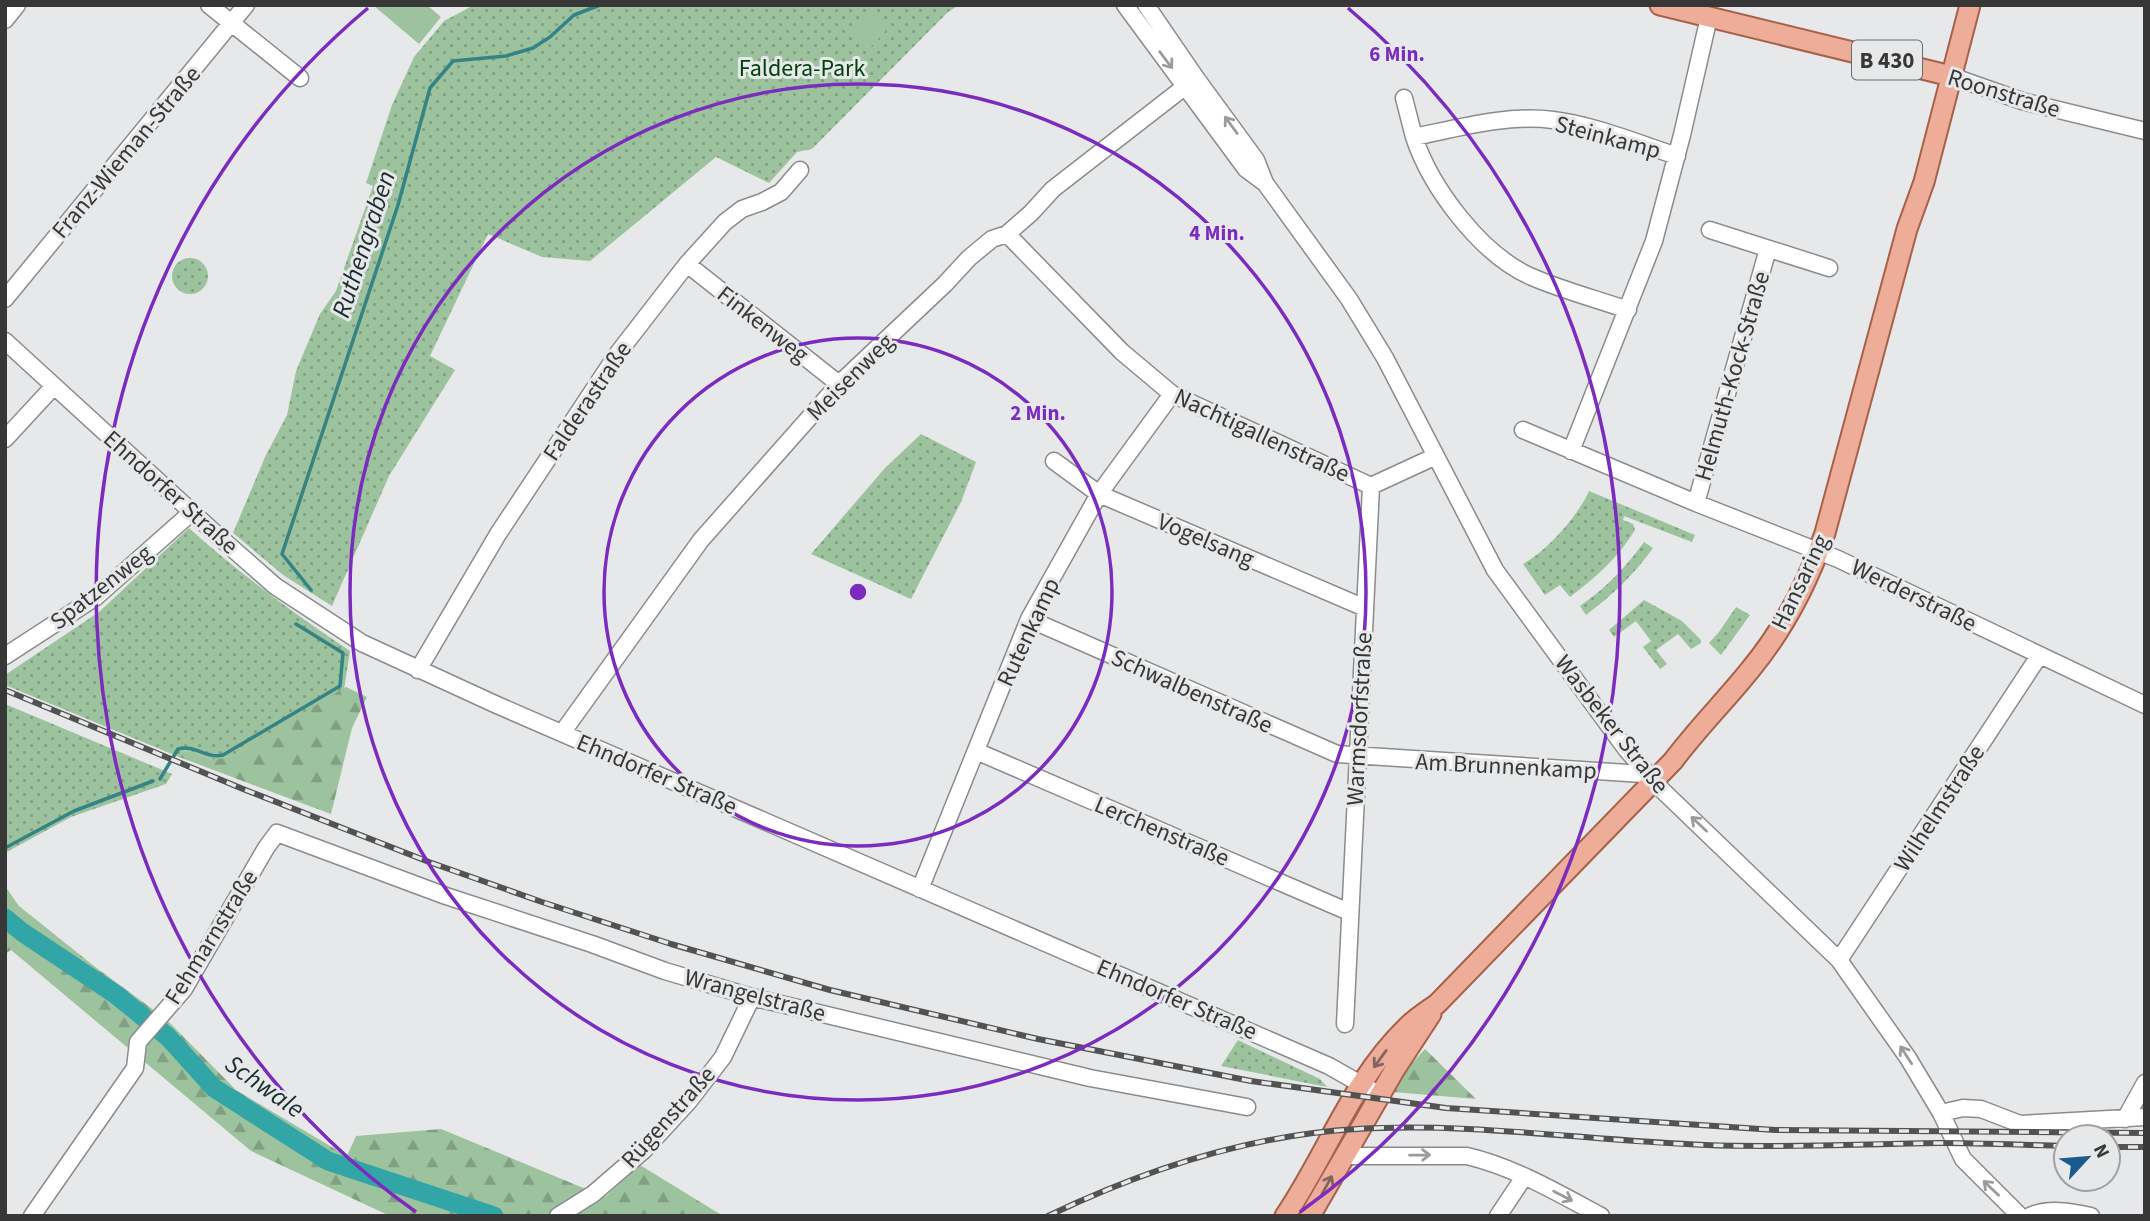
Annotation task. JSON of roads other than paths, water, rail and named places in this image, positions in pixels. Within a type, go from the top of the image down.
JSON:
[{"type":"main road","name":"Roonstraße","points":[[1660,5],[1951,76]]},
{"type":"main road","name":"Hansaring","points":[[1285,1216],[1362,1084],[1385,1052],[1408,1026],[1437,1004],[1653,781],[1731,692],[1770,643],[1794,604],[1819,551],[1970,5]]},
{"type":"main road","name":"Hansaring","points":[[1310,1216],[1380,1095],[1437,1004]]},
{"type":"street","points":[[5,20],[17,5]]},
{"type":"street","points":[[209,5],[300,78]]},
{"type":"street","name":"Franz-Wieman-Straße","points":[[5,299],[246,5]]},
{"type":"street","name":"Wasbeker Straße","points":[[1125,5],[1190,82]]},
{"type":"street","name":"Wasbeker Straße","points":[[1146,5],[1190,82],[1247,169],[1265,183],[1370,332],[1495,570],[1626,749],[1653,781],[1839,960],[1908,1058],[1941,1113],[1963,1159],[2020,1216]]},
{"type":"street","name":"Steinkamp","points":[[1571,451],[1657,232],[1709,17]]},
{"type":"street","name":"Roonstraße","points":[[1951,76],[2022,101],[2145,131]]},
{"type":"street","name":"Meisenweg","points":[[562,733],[701,540],[839,384],[945,284],[969,257],[992,239],[1007,234],[1031,213],[1053,188],[1190,82]]},
{"type":"street","points":[[1404,98],[1424,164],[1453,210],[1510,265],[1531,276],[1628,310]]},
{"type":"street","name":"Steinkamp","points":[[1414,137],[1519,119],[1552,120],[1578,125],[1677,156]]},
{"type":"street","name":"Falderastraße","points":[[418,670],[505,522],[618,353],[687,264],[725,222],[742,209],[781,192],[800,170]]},
{"type":"street","name":"Helmuth-Kock-Straße","points":[[1710,230],[1829,268]]},
{"type":"street","name":"Nachtigallenstraße","points":[[1007,234],[1122,352],[1172,394],[1371,486]]},
{"type":"street","name":"Helmuth-Kock-Straße","points":[[1696,503],[1768,249]]},
{"type":"street","name":"Finkenweg","points":[[687,264],[839,384]]},
{"type":"street","name":"Ehndorfer Straße","points":[[5,341],[275,586],[362,643],[920,890],[1255,1033],[1329,1066],[1380,1095]]},
{"type":"street","points":[[5,439],[54,386]]},
{"type":"street","name":"Rutenkamp","points":[[920,890],[1029,619],[1099,494],[1172,394]]},
{"type":"street","name":"Werderstraße","points":[[1523,430],[1696,503],[1819,551],[2145,705]]},
{"type":"street","points":[[1371,486],[1436,456]]},
{"type":"street","name":"Vogelsang","points":[[1054,461],[1099,494],[1365,608]]},
{"type":"street","name":"Warmsdorfstraße","points":[[1345,1024],[1371,486]]},
{"type":"street","name":"Spatzenweg","points":[[5,656],[96,597],[192,512]]},
{"type":"street","name":"Schwalbenstraße","points":[[1029,619],[1337,754],[1357,757]]},
{"type":"street","name":"Wilhelmstraße","points":[[1839,960],[2039,656]]},
{"type":"street","name":"Lerchenstraße","points":[[976,751],[1349,912]]},
{"type":"street","name":"Am Brunnenkamp","points":[[1357,757],[1643,774],[1653,781]]},
{"type":"street","name":"Wrangelstraße","points":[[277,833],[446,896],[665,971],[752,997],[1090,1078],[1247,1107]]},
{"type":"street","name":"Fehmarnstraße","points":[[32,1216],[135,1068],[138,1042],[184,989],[277,833]]},
{"type":"street","name":"Rügenstraße","points":[[559,1215],[593,1194],[643,1151],[689,1101],[723,1056],[752,997]]},
{"type":"street","points":[[2124,1119],[2145,1083]]},
{"type":"street","points":[[1941,1113],[1963,1108],[1981,1109],[2020,1124],[2145,1117]]},
{"type":"street","points":[[1345,1154],[1459,1154],[1484,1160],[1601,1216]]},
{"type":"street","points":[[1498,1216],[1524,1177]]},
{"type":"street","points":[[2030,1216],[2038,1212],[2058,1212],[2091,1216]]},
{"type":"waterway","name":"Ruthengraben","points":[[311,590],[282,554],[398,205],[430,88],[453,61],[506,56],[533,48],[574,15],[600,5]]},
{"type":"waterway","name":"Ruthengraben","points":[[160,779],[178,749],[190,748],[211,755],[223,755],[340,686],[343,653],[296,624]]},
{"type":"waterway","name":"Ruthengraben","points":[[5,848],[74,811],[153,781]]},
{"type":"waterway","name":"Schwale","points":[[5,918],[115,994],[168,1037],[214,1088],[328,1161],[494,1216]]},
{"type":"railway","points":[[5,690],[243,789],[429,862],[542,902],[671,944],[830,990],[1038,1039],[1251,1081],[1446,1108],[1775,1130],[2145,1133]]},
{"type":"railway","points":[[1048,1216],[1122,1184],[1198,1157],[1277,1139],[1357,1129],[1444,1128],[1735,1146],[1939,1143],[2052,1146]]},
{"type":"railway","points":[[2122,1147],[2145,1147]]},
{"type":"park label","name":"Faldera-Park","points":[[802,68]]}]
